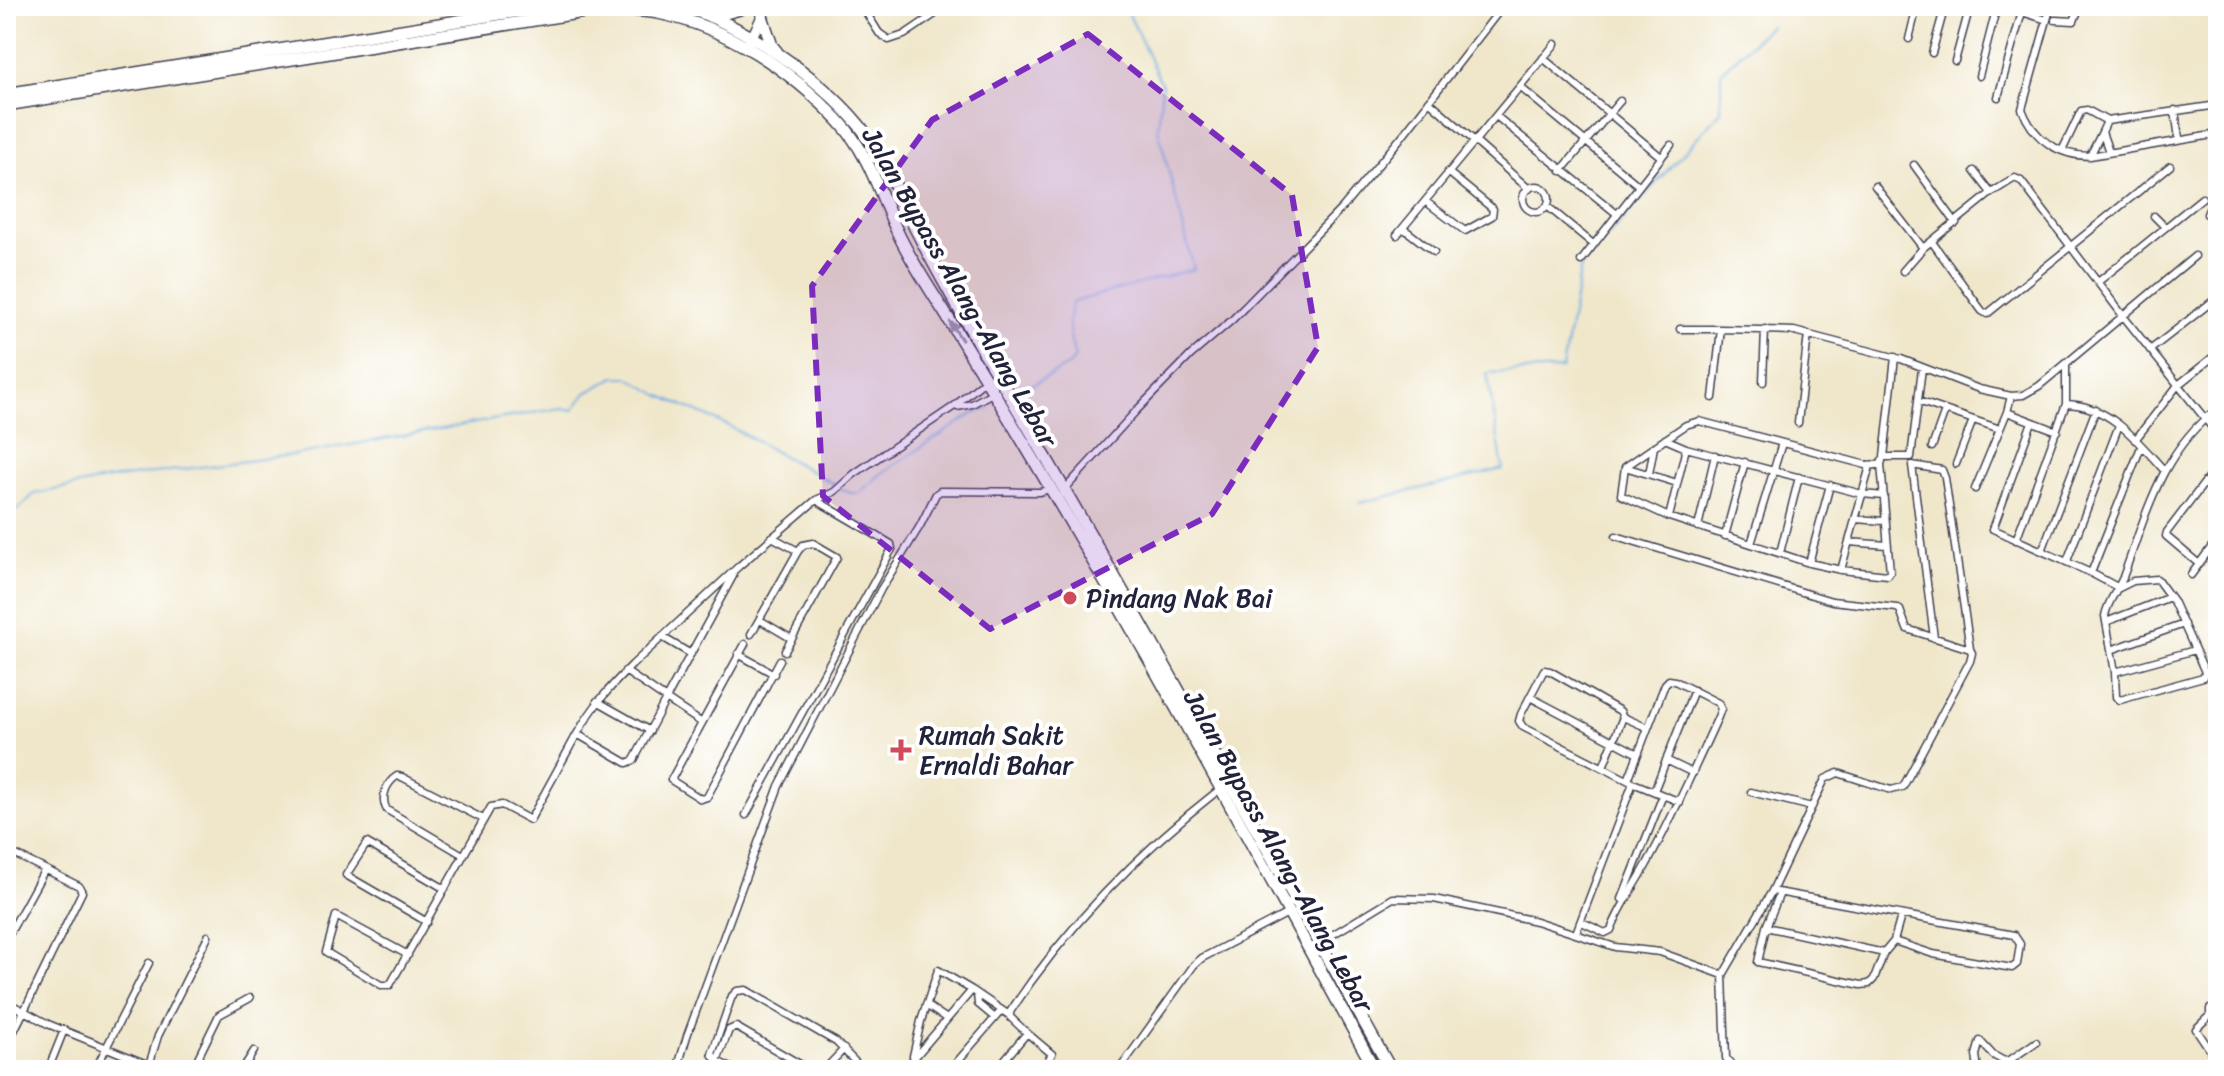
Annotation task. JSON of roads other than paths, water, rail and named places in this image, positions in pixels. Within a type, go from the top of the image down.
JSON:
[{"type":"highway","points":[[6,94],[550,6]]},
{"type":"highway","name":"Jalan Bypass Alang-Alang Lebar","points":[[682,6],[711,17],[731,32],[784,59],[859,125],[875,147],[1050,489],[1391,1070]]},
{"type":"highway","points":[[711,17],[745,7]]},
{"type":"highway","points":[[764,11],[772,46],[784,59]]},
{"type":"highway","name":"Jalan Bypass Alang-Alang Lebar","points":[[6,105],[570,12],[656,13],[731,32]]},
{"type":"highway","name":"Jalan Bypass Alang-Alang Lebar","points":[[749,42],[838,120],[857,143],[898,232],[987,379],[1003,397],[1065,489],[1375,1070]]},
{"type":"street","points":[[862,6],[879,33],[889,40],[904,35],[937,9],[947,6]]},
{"type":"street","points":[[1065,489],[1191,355],[1232,320],[1325,227],[1399,140],[1503,6]]},
{"type":"street","points":[[1909,39],[1917,6]]},
{"type":"street","points":[[1932,53],[1945,6]]},
{"type":"street","points":[[1955,61],[1970,6]]},
{"type":"street","points":[[1979,76],[1997,6]]},
{"type":"street","points":[[2003,6],[2023,9],[2051,20],[2074,21],[2080,6]]},
{"type":"street","points":[[2051,6],[2051,20],[2022,109],[2039,136],[2062,151],[2090,156],[2218,134]]},
{"type":"street","points":[[731,32],[745,7],[764,11],[749,42]]},
{"type":"street","points":[[1998,97],[2023,9]]},
{"type":"street","points":[[1397,235],[1555,44]]},
{"type":"street","points":[[1543,58],[1661,157]]},
{"type":"street","points":[[1520,87],[1639,186]]},
{"type":"street","points":[[1429,101],[1529,189]]},
{"type":"street","points":[[1561,171],[1620,101]]},
{"type":"street","points":[[2062,151],[2081,111],[2087,110],[2107,121],[2218,105]]},
{"type":"street","points":[[2175,110],[2179,139]]},
{"type":"street","points":[[1496,116],[1617,214]]},
{"type":"street","points":[[2090,156],[2107,121]]},
{"type":"street","points":[[2102,132],[2109,152]]},
{"type":"street","points":[[1581,261],[1671,145]]},
{"type":"street","points":[[1914,165],[1956,223]]},
{"type":"street","points":[[1932,242],[1987,314],[2170,166]]},
{"type":"street","points":[[1974,171],[1991,193]]},
{"type":"street","points":[[1425,201],[1465,231],[1492,216],[1493,209],[1448,172]]},
{"type":"street","points":[[1903,271],[1923,248],[1991,193],[2010,179],[2019,179],[2218,435]]},
{"type":"street","points":[[1537,186],[1545,189],[1549,197],[1547,206],[1540,211],[1528,209],[1524,196],[1529,189],[1537,186]]},
{"type":"street","points":[[1875,186],[1923,248]]},
{"type":"street","points":[[2207,214],[2218,189]]},
{"type":"street","points":[[2098,282],[2202,198]]},
{"type":"street","points":[[1547,206],[1593,244]]},
{"type":"street","points":[[2154,216],[2165,227]]},
{"type":"street","points":[[1403,228],[1434,252]]},
{"type":"street","points":[[1680,329],[1765,329],[1808,334],[1895,357],[1979,389],[2011,396],[2023,395],[2066,364],[2195,256]]},
{"type":"street","points":[[2150,350],[2218,297]]},
{"type":"street","points":[[1713,398],[1721,329]]},
{"type":"street","points":[[1763,382],[1765,329]]},
{"type":"street","points":[[1798,423],[1808,334]]},
{"type":"street","points":[[2135,440],[2178,385],[2218,353]]},
{"type":"street","points":[[1895,357],[1882,461],[1888,575],[1809,563],[1669,517],[1622,496],[1625,467],[1686,425],[1699,421],[1870,466],[1882,461],[1912,461],[1942,470],[1972,656],[1903,787],[1891,790],[1838,773],[1825,779],[1776,892],[1758,962],[1869,984],[1884,953],[1894,941],[1901,916]]},
{"type":"street","points":[[2016,540],[2066,404],[2066,364]]},
{"type":"street","points":[[1922,368],[1912,461],[1934,638]]},
{"type":"street","points":[[408,955],[336,916],[326,952],[381,985],[390,985],[408,955],[427,922],[491,807],[496,804],[530,820],[597,701],[625,671],[816,500],[834,492],[987,379]]},
{"type":"street","points":[[1975,489],[2011,396]]},
{"type":"street","points":[[953,407],[1003,397]]},
{"type":"street","points":[[1918,401],[2000,429]]},
{"type":"street","points":[[2066,404],[2096,409],[2119,425],[2163,469]]},
{"type":"street","points":[[2119,588],[2133,581],[2155,578],[2170,597],[2184,624],[2205,672],[2203,677],[2120,700],[2116,697],[2106,622],[2107,607],[2119,588],[2163,469],[2204,418],[2218,408]]},
{"type":"street","points":[[2042,551],[2096,409]]},
{"type":"street","points":[[1932,447],[1945,411]]},
{"type":"street","points":[[2007,412],[2057,431]]},
{"type":"street","points":[[1956,464],[1973,420]]},
{"type":"street","points":[[2032,422],[1993,526],[1994,531],[2067,561],[2119,588]]},
{"type":"street","points":[[2067,561],[2119,425]]},
{"type":"street","points":[[1665,439],[1686,448],[1773,471],[1862,494],[1884,496]]},
{"type":"street","points":[[1751,544],[1782,443]]},
{"type":"street","points":[[1649,474],[1654,447]]},
{"type":"street","points":[[2091,573],[2141,447]]},
{"type":"street","points":[[1669,517],[1686,448]]},
{"type":"street","points":[[1698,527],[1715,455]]},
{"type":"street","points":[[1725,536],[1745,462]]},
{"type":"street","points":[[2199,564],[2166,536],[2218,465]]},
{"type":"street","points":[[1841,570],[1870,466]]},
{"type":"street","points":[[1625,467],[1677,483]]},
{"type":"street","points":[[1780,553],[1799,477]]},
{"type":"street","points":[[1809,563],[1830,485]]},
{"type":"street","points":[[677,1070],[779,786],[881,589],[936,494],[940,491],[1040,492],[1050,489]]},
{"type":"street","points":[[746,815],[892,549],[891,544],[816,500]]},
{"type":"street","points":[[1855,519],[1885,521]]},
{"type":"street","points":[[1616,536],[1832,601],[1897,608],[1907,629],[1970,649]]},
{"type":"street","points":[[772,537],[798,551]]},
{"type":"street","points":[[2191,575],[2218,538]]},
{"type":"street","points":[[1849,542],[1887,545]]},
{"type":"street","points":[[751,634],[798,551],[803,545],[813,543],[837,557],[785,651]]},
{"type":"street","points":[[577,734],[627,763],[634,760],[739,566]]},
{"type":"street","points":[[2106,622],[2170,597]]},
{"type":"street","points":[[760,620],[792,639]]},
{"type":"street","points":[[2111,650],[2184,624]]},
{"type":"street","points":[[662,637],[691,654]]},
{"type":"street","points":[[745,644],[671,780],[701,799],[707,797],[780,660]]},
{"type":"street","points":[[2115,672],[2195,650]]},
{"type":"street","points":[[738,654],[774,674]]},
{"type":"street","points":[[1648,728],[1623,717],[1620,711],[1544,670],[1519,721],[1523,727],[1680,802]]},
{"type":"street","points":[[625,671],[702,723]]},
{"type":"street","points":[[1576,933],[1638,754],[1669,680],[1718,703],[1721,709],[1680,802],[1646,867],[1619,909]]},
{"type":"street","points":[[1654,791],[1694,690]]},
{"type":"street","points":[[1530,697],[1638,754]]},
{"type":"street","points":[[597,701],[650,731]]},
{"type":"street","points":[[1603,767],[1623,717]]},
{"type":"street","points":[[1666,760],[1693,773]]},
{"type":"street","points":[[463,855],[387,810],[384,799],[388,785],[397,776],[402,777],[483,819]]},
{"type":"street","points":[[1009,1015],[1066,935],[1092,906],[1188,814],[1226,786]]},
{"type":"street","points":[[1751,792],[1812,807]]},
{"type":"street","points":[[1582,922],[1609,932],[1663,795]]},
{"type":"street","points":[[427,922],[346,875],[367,843],[445,889]]},
{"type":"street","points":[[6,854],[12,853],[79,886],[82,898],[6,1047]]},
{"type":"street","points":[[6,940],[44,871]]},
{"type":"street","points":[[1776,892],[2014,935],[2020,944],[2017,964],[2012,968],[1947,957],[1894,941]]},
{"type":"street","points":[[1736,1070],[1726,1058],[1723,975],[1776,892]]},
{"type":"street","points":[[1319,943],[1398,897],[1434,899],[1536,921],[1615,947],[1660,952],[1723,975]]},
{"type":"street","points":[[1119,1070],[1194,965],[1290,912]]},
{"type":"street","points":[[1766,927],[1884,953]]},
{"type":"street","points":[[149,1065],[158,1036],[208,936]]},
{"type":"street","points":[[95,1070],[149,963]]},
{"type":"street","points":[[913,1059],[938,970],[1009,1015],[1052,1054],[1042,1070]]},
{"type":"street","points":[[735,1070],[717,1061],[712,1054],[732,996],[746,990],[836,1042],[863,1070]]},
{"type":"street","points":[[974,992],[978,1004],[995,1018]]},
{"type":"street","points":[[904,1070],[974,992]]},
{"type":"street","points":[[192,1070],[219,1015],[250,998]]},
{"type":"street","points":[[6,1002],[161,1070]]},
{"type":"street","points":[[926,1005],[947,1019]]},
{"type":"street","points":[[2210,1009],[2210,1015],[2196,1029],[2218,1062]]},
{"type":"street","points":[[950,1070],[1001,1011]]},
{"type":"street","points":[[717,1061],[729,1030],[736,1027],[810,1070]]},
{"type":"street","points":[[48,1070],[64,1030]]},
{"type":"street","points":[[996,1070],[1027,1033]]},
{"type":"street","points":[[1978,1070],[1976,1055],[1980,1041],[1993,1055],[2004,1061],[2036,1042]]},
{"type":"street","points":[[824,1070],[844,1049]]},
{"type":"street","points":[[242,1070],[254,1051]]},
{"type":"waterway","points":[[1018,392],[1070,365],[1075,357],[1069,322],[1073,302],[1194,269],[1158,129],[1162,85],[1125,6]]},
{"type":"waterway","points":[[1359,503],[1503,469],[1487,373],[1562,369],[1581,266],[1721,111],[1721,72],[1770,26]]},
{"type":"waterway","points":[[6,515],[20,508],[34,494],[109,479],[299,454],[561,408],[573,410],[586,393],[615,377],[628,377],[659,395],[727,425],[850,493],[859,493],[882,473],[973,414],[990,408]]},
{"type":"place","name":"Pindang Nak Bai","points":[[1070,598]]},
{"type":"place","name":"Rumah Sakit Ernaldi Bahar","points":[[901,750]]}]
